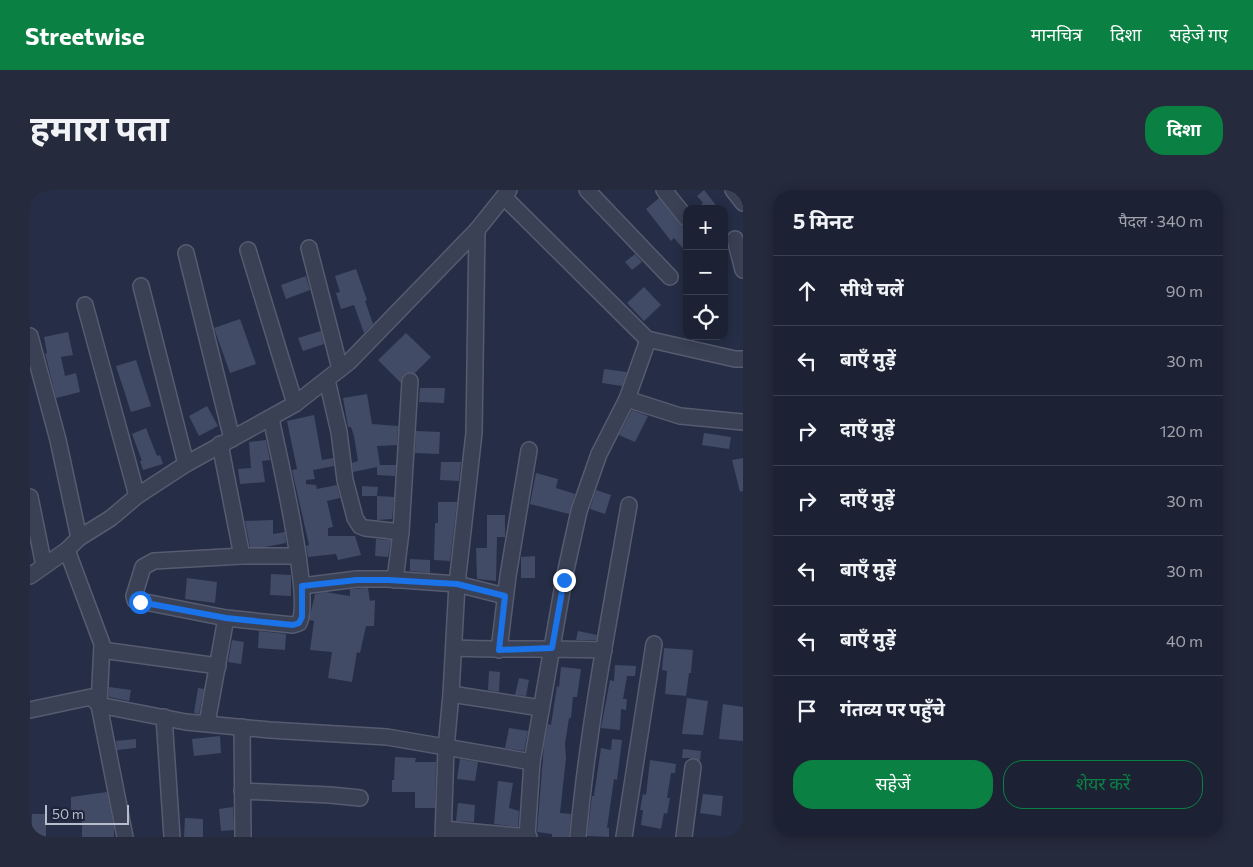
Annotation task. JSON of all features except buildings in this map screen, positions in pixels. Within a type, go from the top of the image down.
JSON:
[{"type":"street","points":[[587,190],[670,277]]},
{"type":"street","points":[[664,190],[683,214]]},
{"type":"street","points":[[733,190],[743,203]]},
{"type":"street","points":[[30,576],[67,550],[79,538],[111,518],[138,496],[186,464],[295,404],[350,362],[477,230],[506,194],[642,336],[648,340],[735,359],[743,359]]},
{"type":"street","points":[[477,230],[474,433],[457,584],[446,748],[444,833],[528,837],[532,762],[579,510],[599,454],[627,399],[648,340]]},
{"type":"street","points":[[734,238],[743,270]]},
{"type":"street","points":[[309,248],[340,369]]},
{"type":"street","points":[[248,250],[295,404]]},
{"type":"street","points":[[186,253],[226,441],[242,556]]},
{"type":"street","points":[[141,286],[186,464]]},
{"type":"street","points":[[85,305],[138,496]]},
{"type":"street","points":[[30,336],[58,440],[79,538]]},
{"type":"street","points":[[327,380],[339,432],[345,480],[355,518],[360,526],[365,528],[401,532]]},
{"type":"street","points":[[395,580],[401,532],[410,382]]},
{"type":"street","points":[[627,399],[680,416],[743,422]]},
{"type":"street","points":[[271,418],[298,556],[302,586],[302,617],[299,623],[293,625],[226,618],[135,600],[134,592],[143,567],[154,561],[242,556],[298,556]]},
{"type":"street","points":[[499,650],[505,596],[528,450]]},
{"type":"street","points":[[30,497],[44,566]]},
{"type":"street","points":[[578,837],[581,799],[629,505]]},
{"type":"street","points":[[67,550],[102,644],[99,705],[125,837]]},
{"type":"street","points":[[302,586],[357,580],[395,580],[457,584],[505,596]]},
{"type":"street","points":[[207,723],[226,618]]},
{"type":"street","points":[[624,837],[654,644]]},
{"type":"street","points":[[454,648],[604,650]]},
{"type":"street","points":[[102,650],[218,666]]},
{"type":"street","points":[[451,694],[541,708]]},
{"type":"street","points":[[30,710],[91,697],[99,705],[186,722],[386,737],[532,762]]},
{"type":"street","points":[[164,717],[172,837]]},
{"type":"street","points":[[242,727],[243,837]]},
{"type":"street","points":[[684,837],[693,767]]},
{"type":"street","points":[[242,791],[360,798]]},
{"type":"route","points":[[140,602],[226,618],[293,625],[299,623],[302,617],[302,586],[357,580],[457,584],[505,596],[499,650],[552,648],[564,580]]}]
